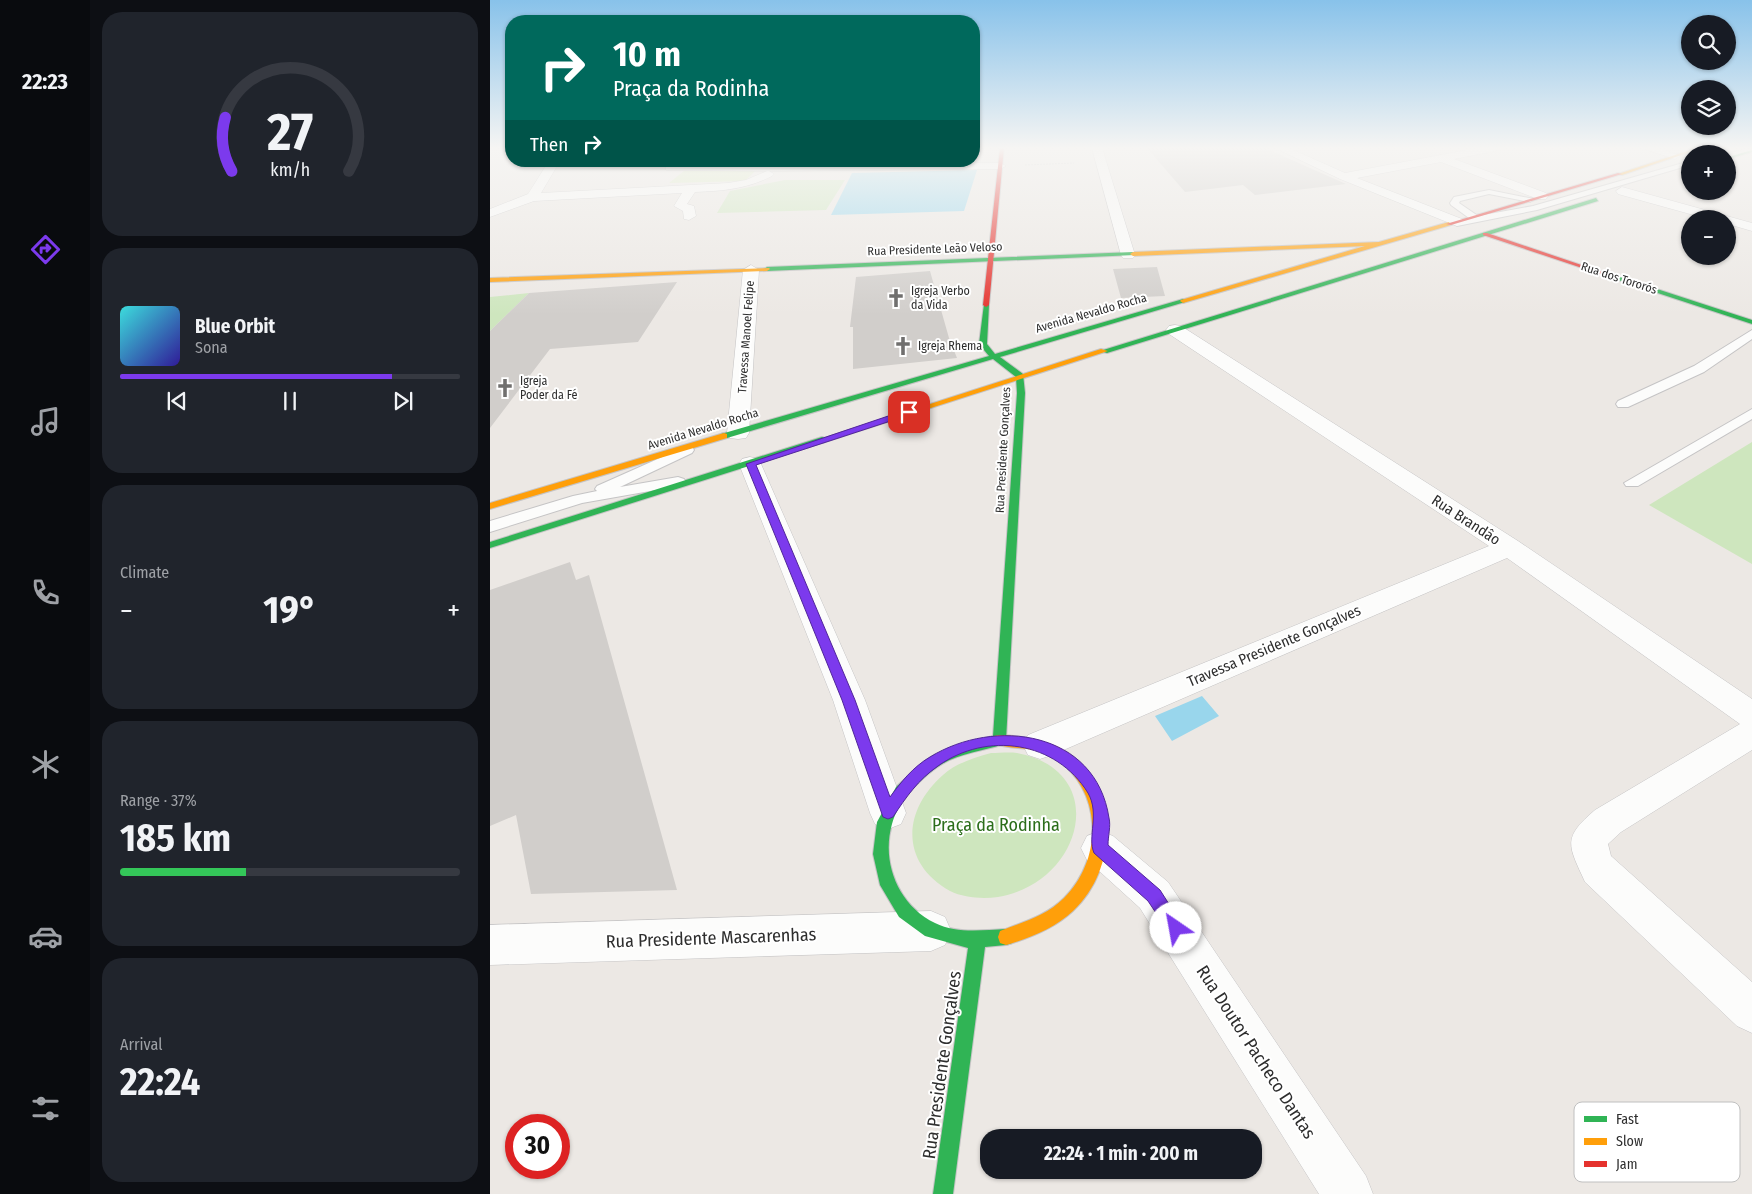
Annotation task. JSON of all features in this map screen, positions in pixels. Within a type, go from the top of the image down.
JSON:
[{"type":"main road","points":[[992,356],[983,344],[989,260],[996,204]]},
{"type":"main road","name":"Avenida Nevaldo Rocha","points":[[490,506],[992,356],[1474,217],[1532,204]]},
{"type":"main road","points":[[490,545],[750,464],[1020,376],[1584,204]]},
{"type":"main road","name":"Rua dos Tororós","points":[[1481,236],[1752,322]]},
{"type":"main road","name":"Rua Presidente Leão Veloso","points":[[490,280],[1382,244]]},
{"type":"main road","name":"Rua Presidente Gonçalves","points":[[992,356],[1020,376],[1021,393],[999,740]]},
{"type":"main road","points":[[999,740],[1020,741],[1040,745],[1063,756],[1076,767],[1096,794],[1102,820],[1100,848],[1090,875],[1071,902],[1035,926],[1011,936],[977,941],[952,939],[931,932],[901,910],[884,880],[880,846],[888,813],[908,784],[934,761],[966,746],[999,740]]},
{"type":"main road","name":"Rua Presidente Gonçalves","points":[[943,1194],[977,941]]},
{"type":"street","points":[[490,213],[514,204]]},
{"type":"street","points":[[681,204],[680,206],[689,209],[689,216]]},
{"type":"street","points":[[1113,204],[1128,255]]},
{"type":"street","points":[[1407,204],[1453,223]]},
{"type":"street","points":[[1666,204],[1689,210]]},
{"type":"street","points":[[1736,222],[1752,226]]},
{"type":"street","name":"Travessa Manoel Felipe","points":[[738,433],[751,270]]},
{"type":"street","name":"Rua Brandâo","points":[[1175,330],[1509,547],[1752,716]]},
{"type":"street","points":[[750,464],[848,700],[888,813]]},
{"type":"street","name":"Travessa Presidente Gonçalves","points":[[1040,745],[1509,547]]},
{"type":"street","points":[[1752,733],[1608,821],[1590,836],[1589,850],[1598,869],[1752,1012]]},
{"type":"street","name":"Rua Doutor Pacheco Dantas","points":[[1100,848],[1154,895],[1348,1194]]},
{"type":"street","name":"Rua Presidente Mascarenhas","points":[[490,945],[931,932]]},
{"type":"lane","points":[[1454,204],[1474,217]]},
{"type":"lane","points":[[1453,223],[1532,204]]},
{"type":"lane","points":[[1481,236],[1532,204]]},
{"type":"lane","points":[[1623,404],[1699,369],[1752,334]]},
{"type":"lane","points":[[1632,483],[1752,413]]},
{"type":"lane","points":[[490,527],[579,499],[699,445]]},
{"type":"lane","points":[[579,499],[706,477]]},
{"type":"green space","points":[[722,204],[830,204],[826,210],[717,213]]},
{"type":"green space","points":[[529,293],[490,331],[490,297]]},
{"type":"green space","points":[[1752,442],[1752,564],[1649,505]]},
{"type":"green space","name":"Praça da Rodinha","points":[[991,753],[1017,753],[1047,764],[1066,781],[1075,803],[1075,826],[1066,850],[1050,871],[1027,888],[998,897],[967,897],[950,891],[934,879],[922,866],[915,851],[912,836],[914,820],[920,804],[929,789],[943,775],[959,764]]},
{"type":"water","points":[[837,204],[966,204],[964,211],[831,215]]},
{"type":"water","points":[[1202,696],[1219,716],[1172,741],[1155,716]]},
{"type":"building","points":[[1157,267],[1165,296],[1121,298],[1113,269]]},
{"type":"building","points":[[930,271],[949,338],[957,358],[853,369],[853,327],[850,327],[856,277]]},
{"type":"building","name":"Igreja Poder da Fé","points":[[677,282],[638,342],[550,349],[490,428],[490,331],[529,293]]},
{"type":"building","points":[[570,562],[576,580],[589,575],[677,890],[531,894],[516,815],[490,826],[490,590]]},
{"type":"traffic: fast","points":[[1104,351],[1584,204]]},
{"type":"traffic: fast","points":[[767,269],[1133,254]]},
{"type":"traffic: fast","points":[[1608,275],[1752,322]]},
{"type":"traffic: fast","points":[[724,436],[1183,301]]},
{"type":"traffic: fast","points":[[986,305],[983,344],[993,356],[1020,376],[1021,393],[999,740]]},
{"type":"traffic: fast","points":[[490,545],[822,440]]},
{"type":"traffic: fast","points":[[999,740],[964,749],[939,759],[901,791],[884,822],[880,854],[888,885],[905,911],[931,931],[965,940],[1006,937]]},
{"type":"traffic: fast","points":[[943,1194],[977,941]]},
{"type":"traffic: slow","points":[[1183,301],[1449,224]]},
{"type":"traffic: slow","points":[[1133,254],[1382,244]]},
{"type":"traffic: slow","points":[[490,280],[767,269]]},
{"type":"traffic: slow","points":[[822,440],[1104,351]]},
{"type":"traffic: slow","points":[[490,506],[724,436]]},
{"type":"traffic: slow","points":[[999,740],[1022,742],[1044,747],[1058,753],[1076,767],[1089,784],[1097,803],[1100,824],[1099,845],[1094,866],[1084,886],[1070,903],[1040,924],[1006,937]]},
{"type":"traffic: jam","points":[[986,305],[996,204]]},
{"type":"traffic: jam","points":[[1449,224],[1518,204]]},
{"type":"traffic: jam","points":[[1485,234],[1608,275]]},
{"type":"place","name":"Igreja Verbo da Vida","points":[[896,298]]},
{"type":"place","name":"Igreja Rhema","points":[[903,346]]},
{"type":"place","name":"Igreja Poder da Fé","points":[[505,388]]},
{"type":"route","points":[[909,412],[750,464],[848,700],[888,813],[908,784],[934,761],[966,746],[999,740],[1020,741],[1040,745],[1063,756],[1082,773],[1096,794],[1102,820],[1100,848],[1154,895],[1176,928]]}]
